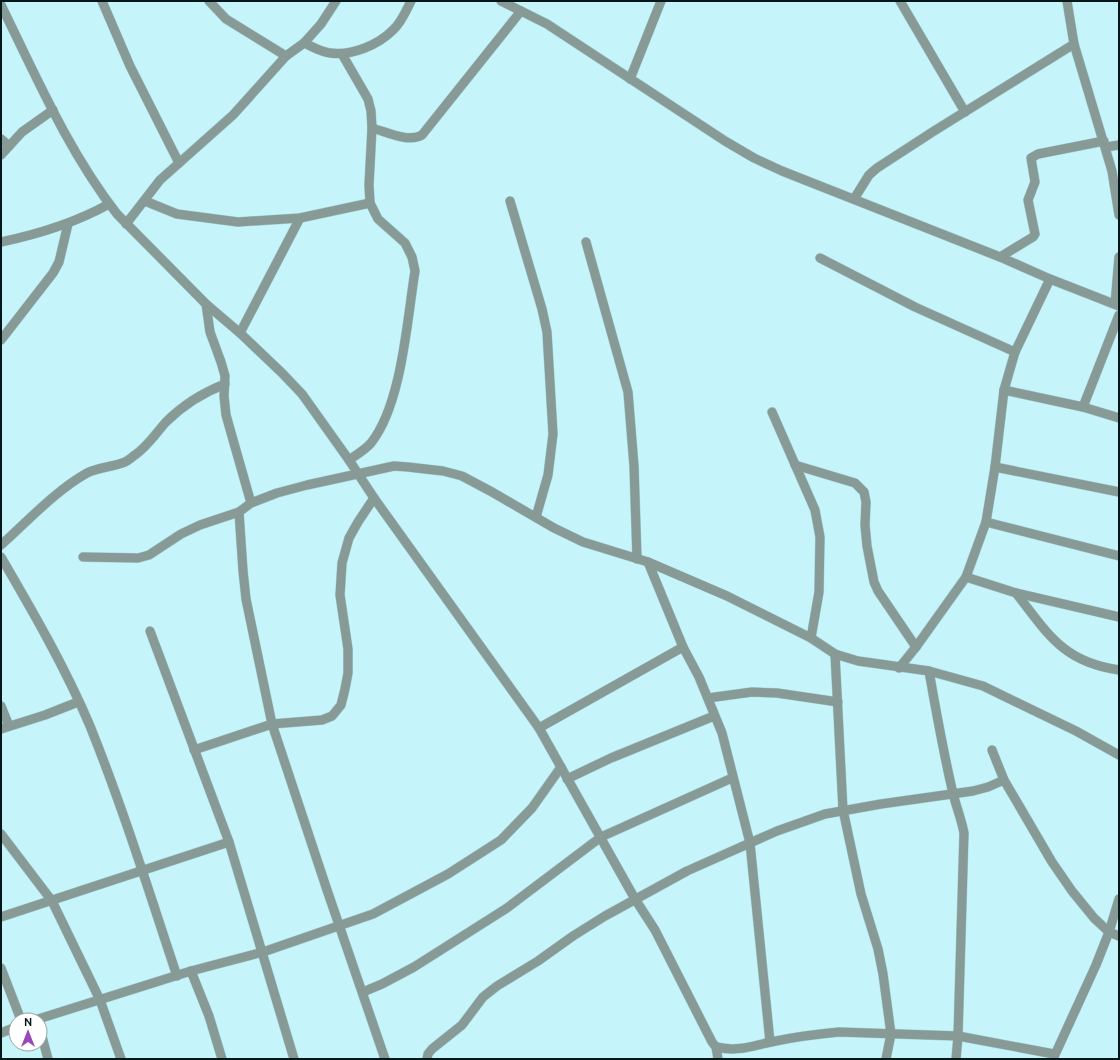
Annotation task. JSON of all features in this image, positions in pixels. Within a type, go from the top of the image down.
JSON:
[{"type":"street","points":[[102,1],[130,66],[179,163]]},
{"type":"street","points":[[209,1],[226,20],[286,56]]},
{"type":"street","points":[[126,224],[160,180],[233,115],[286,56],[304,44],[321,24],[336,1]]},
{"type":"street","points":[[304,44],[320,51],[342,54],[367,47],[385,38],[394,29],[411,1]]},
{"type":"street","points":[[630,79],[661,1]]},
{"type":"street","points":[[900,1],[965,112]]},
{"type":"street","points":[[1067,1],[1074,44],[1112,170],[1119,215]]},
{"type":"street","points":[[507,2],[547,24],[725,141],[782,172],[854,199],[1117,305],[1119,257]]},
{"type":"street","points":[[1,5],[53,110],[109,204],[126,224],[206,304],[240,333],[302,394],[349,460],[357,474],[538,728],[635,899],[655,930],[712,1042],[716,1047],[718,1059]]},
{"type":"street","points":[[372,128],[408,138],[416,139],[422,136],[521,11]]},
{"type":"street","points":[[854,199],[869,175],[877,168],[1074,44]]},
{"type":"street","points":[[342,54],[368,99],[372,111],[369,185],[370,203],[378,219],[405,244],[412,257],[415,271],[400,368],[393,398],[376,435],[369,444],[349,460]]},
{"type":"street","points":[[1,155],[26,129],[53,110]]},
{"type":"street","points":[[1,139],[9,146]]},
{"type":"street","points":[[1000,257],[1033,238],[1035,234],[1028,200],[1035,182],[1031,158],[1038,154],[1105,144],[1119,145]]},
{"type":"street","points":[[145,201],[177,214],[238,222],[300,218],[370,203]]},
{"type":"street","points":[[510,202],[542,309],[547,332],[553,434],[548,475],[536,518]]},
{"type":"street","points":[[1,242],[18,239],[68,224],[109,204]]},
{"type":"street","points":[[240,333],[300,218]]},
{"type":"street","points":[[1,340],[59,262],[68,224]]},
{"type":"street","points":[[586,242],[628,392],[634,466],[637,559]]},
{"type":"street","points":[[820,258],[915,307],[1015,352]]},
{"type":"street","points":[[899,668],[916,647],[966,577],[986,522],[995,467],[1004,390],[1015,352],[1050,279]]},
{"type":"street","points":[[206,304],[210,332],[225,376],[224,396],[226,415],[251,503]]},
{"type":"street","points":[[1083,406],[1119,315]]},
{"type":"street","points":[[1,545],[58,493],[76,480],[89,472],[125,462],[137,454],[166,422],[187,404],[207,392],[225,384]]},
{"type":"street","points":[[1004,390],[1083,406],[1119,418]]},
{"type":"street","points":[[772,412],[815,510],[820,537],[819,592],[811,638]]},
{"type":"street","points":[[795,465],[855,483],[864,492],[866,502],[865,525],[867,546],[874,582],[878,591],[916,647]]},
{"type":"street","points":[[83,557],[138,558],[149,555],[181,534],[200,525],[240,512],[251,503],[307,485],[394,466],[408,466],[444,471],[462,476],[554,528],[583,542],[648,562],[727,596],[811,638],[835,654],[858,661],[899,668],[929,671],[983,686],[1076,731],[1119,755]]},
{"type":"street","points":[[995,467],[1119,492]]},
{"type":"street","points":[[194,750],[272,724],[322,720],[332,716],[340,705],[348,673],[348,648],[340,596],[342,563],[349,538],[374,498]]},
{"type":"street","points":[[240,512],[246,599],[272,724],[385,1059]]},
{"type":"street","points":[[986,522],[1119,556]]},
{"type":"street","points":[[1,557],[54,650],[89,725],[111,779],[177,976]]},
{"type":"street","points":[[648,562],[683,647],[699,677],[722,733],[732,778],[750,843],[770,1042]]},
{"type":"street","points":[[966,577],[1016,593],[1119,617]]},
{"type":"street","points":[[1016,593],[1053,640],[1070,653],[1095,666],[1119,670]]},
{"type":"street","points":[[150,631],[229,842],[294,1059]]},
{"type":"street","points":[[538,728],[683,647]]},
{"type":"street","points":[[835,654],[843,810],[862,894],[878,949],[883,974],[891,1034],[886,1059]]},
{"type":"street","points":[[929,671],[941,741],[953,794],[962,820],[964,849],[956,1059]]},
{"type":"street","points":[[708,698],[752,692],[777,693],[838,702]]},
{"type":"street","points":[[1,706],[5,728],[78,702]]},
{"type":"street","points":[[567,779],[618,755],[714,716]]},
{"type":"street","points":[[992,750],[1004,780],[1052,862],[1072,891],[1094,918],[1109,932],[1119,936]]},
{"type":"street","points":[[48,1017],[191,971],[263,952],[373,914],[458,868],[501,840],[532,808],[561,767]]},
{"type":"street","points":[[363,992],[414,967],[507,908],[601,837],[732,778]]},
{"type":"street","points":[[427,1059],[428,1054],[432,1049],[462,1026],[476,1005],[491,990],[538,961],[573,936],[635,899],[687,871],[798,823],[825,814],[953,794],[988,787],[1004,780]]},
{"type":"street","points":[[2,836],[52,901],[100,1000],[121,1059]]},
{"type":"street","points":[[1,917],[229,842]]},
{"type":"street","points":[[716,1047],[725,1049],[748,1048],[770,1042],[839,1032],[958,1036],[1053,1057],[1080,1002],[1109,932],[1119,899]]},
{"type":"street","points":[[1,968],[17,1012]]},
{"type":"street","points":[[191,971],[209,1016],[222,1059]]}]
